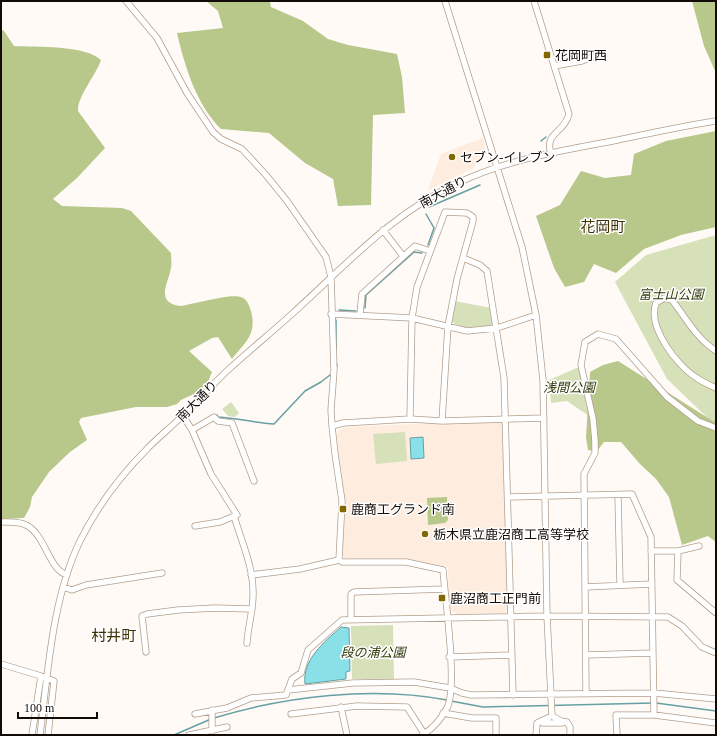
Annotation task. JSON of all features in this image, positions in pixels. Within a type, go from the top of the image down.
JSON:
[{"type":"street","points":[[126,1],[158,38],[187,93],[213,132],[221,139],[242,149],[266,175],[287,201],[326,257],[331,277],[334,370],[331,410],[332,426],[342,502],[339,560]]},
{"type":"street","points":[[445,1],[496,169],[522,246],[541,348],[544,418],[547,616],[552,714]]},
{"type":"street","points":[[534,1],[569,114],[564,126],[551,137],[549,148],[550,154]]},
{"type":"street","points":[[554,66],[582,61],[596,56]]},
{"type":"street","name":"南大通り","points":[[40,735],[56,619],[63,587],[79,543],[102,502],[125,472],[228,370],[383,230],[446,189],[472,176],[550,154],[716,121]]},
{"type":"street","points":[[410,419],[412,318],[417,286],[445,212],[467,213],[473,216],[473,221],[457,279],[448,326],[442,421]]},
{"type":"street","points":[[383,230],[404,256]]},
{"type":"street","points":[[360,314],[362,294],[415,246],[430,251]]},
{"type":"street","points":[[463,258],[480,265],[487,271],[504,378],[513,694]]},
{"type":"street","points":[[716,351],[696,334],[672,300],[664,298],[656,303],[655,318],[660,334],[669,350],[685,369],[697,379],[716,388]]},
{"type":"street","points":[[331,314],[360,314],[412,318],[467,331],[497,328],[536,315]]},
{"type":"street","points":[[586,693],[584,474],[595,453],[595,441],[581,365],[585,342],[592,336],[605,335],[616,339],[667,397],[698,421],[716,428]]},
{"type":"street","points":[[183,416],[192,430],[211,474],[237,515],[234,516],[251,574],[253,590],[247,643]]},
{"type":"street","points":[[192,430],[214,417],[218,421],[232,423],[254,481]]},
{"type":"street","points":[[332,426],[343,423],[410,419],[442,421],[544,418]]},
{"type":"street","points":[[508,498],[632,494],[651,537],[651,616],[654,715]]},
{"type":"street","points":[[618,495],[620,585]]},
{"type":"street","points":[[195,526],[220,522],[234,516]]},
{"type":"street","points":[[1,522],[21,523],[27,525],[38,535],[60,572],[67,575]]},
{"type":"street","points":[[651,551],[678,551],[699,546]]},
{"type":"street","points":[[678,551],[677,580],[716,612]]},
{"type":"street","points":[[251,574],[300,569],[339,560],[342,562],[406,562],[442,570],[448,619],[450,691],[447,708],[434,726],[424,735],[407,707],[378,705],[342,707],[291,714]]},
{"type":"street","points":[[63,587],[72,590],[86,585],[162,573]]},
{"type":"street","points":[[585,587],[651,584]]},
{"type":"street","points":[[351,620],[351,594],[354,592],[444,589]]},
{"type":"street","points":[[146,652],[142,616],[146,614],[178,610],[215,608],[252,609]]},
{"type":"street","points":[[196,714],[227,708],[251,698],[286,695],[292,678],[301,673],[306,654],[311,647],[342,620],[547,616],[668,617],[682,626],[702,647],[716,652]]},
{"type":"street","points":[[586,655],[652,653]]},
{"type":"street","points":[[450,657],[512,655]]},
{"type":"street","points":[[1,664],[54,681],[48,735]]},
{"type":"street","points":[[32,735],[41,676]]},
{"type":"street","points":[[288,690],[353,683],[414,682],[471,695],[513,694],[550,696],[586,693],[654,692],[716,699]]},
{"type":"street","points":[[342,707],[347,735]]},
{"type":"street","points":[[212,712],[212,730]]},
{"type":"street","points":[[443,713],[472,718],[496,718],[496,735]]},
{"type":"street","points":[[552,714],[568,723]]},
{"type":"street","points":[[536,735],[537,723],[552,714]]},
{"type":"street","points":[[617,735],[616,715],[654,715],[716,723]]},
{"type":"street","points":[[536,728],[543,723],[568,723]]},
{"type":"street","points":[[568,723],[570,735]]},
{"type":"street","points":[[189,735],[202,734],[212,730],[228,727]]},
{"type":"shaded area","points":[[483,138],[485,148],[474,168],[428,190],[441,154]]},
{"type":"shaded area","name":"栃木県立鹿沼商工高等学校","points":[[504,420],[507,610],[505,613],[457,614],[449,608],[448,567],[414,561],[345,558],[342,555],[345,513],[336,438],[339,430],[346,427]]},
{"type":"green space","points":[[206,1],[270,1],[271,7],[303,21],[328,39],[348,45],[397,54],[402,77],[405,113],[373,115],[371,205],[338,206],[333,179],[305,163],[269,133],[221,129],[212,119],[198,97],[188,72],[177,33],[223,28],[218,11]]},
{"type":"green space","points":[[692,1],[716,1],[716,73],[704,46]]},
{"type":"green space","points":[[1,29],[14,46],[72,49],[94,55],[101,60],[80,99],[78,111],[105,148],[78,177],[53,199],[62,206],[122,208],[131,211],[171,253],[171,268],[165,292],[165,296],[168,301],[172,304],[180,306],[229,296],[241,297],[246,301],[251,311],[253,326],[246,342],[232,359],[218,337],[212,338],[189,351],[212,372],[207,384],[196,393],[181,400],[177,404],[167,407],[136,407],[81,418],[79,422],[87,440],[70,452],[49,472],[32,497],[30,507],[24,518],[1,519]]},
{"type":"green space","points":[[716,131],[716,227],[681,235],[644,249],[616,273],[594,264],[584,282],[565,287],[554,268],[536,216],[560,205],[581,171],[605,178],[631,175],[634,154],[666,141]]},
{"type":"green space","name":"富士山公園","points":[[716,235],[716,426],[667,379],[615,282],[646,255]]},
{"type":"green space","points":[[455,301],[491,308],[494,323],[491,326],[475,328],[465,328],[456,324],[451,321]]},
{"type":"green space","points":[[618,361],[716,423],[716,542],[708,536],[682,545],[669,497],[656,479],[640,464],[621,442],[604,442],[597,451],[588,450],[586,438],[590,372],[603,365]]},
{"type":"green space","name":"浅間公園","points":[[579,367],[589,416],[567,401],[551,403],[549,380]]},
{"type":"green space","points":[[231,402],[239,413],[235,417],[228,416],[222,409]]},
{"type":"green space","points":[[405,432],[407,461],[376,464],[373,434]]},
{"type":"green space","points":[[447,497],[448,520],[445,523],[428,525],[427,498]]},
{"type":"green space","name":"段の浦公園","points":[[393,625],[394,679],[352,679],[351,626]]},
{"type":"water","points":[[423,437],[424,458],[411,459],[410,438]]},
{"type":"water","points":[[341,627],[349,628],[350,671],[346,672],[346,679],[305,684],[305,675],[311,659],[321,645]]},
{"type":"waterway","points":[[541,141],[546,137]]},
{"type":"waterway","points":[[429,207],[480,185]]},
{"type":"waterway","points":[[426,214],[434,228],[428,245]]},
{"type":"waterway","points":[[365,308],[366,295],[414,252],[422,253]]},
{"type":"waterway","points":[[339,310],[356,311]]},
{"type":"waterway","points":[[336,320],[336,348]]},
{"type":"waterway","points":[[336,360],[337,366]]},
{"type":"waterway","points":[[217,415],[218,417],[274,424],[305,391],[330,375]]},
{"type":"waterway","points":[[214,718],[270,704],[330,696],[390,694],[447,700]]},
{"type":"waterway","points":[[451,701],[483,707],[653,703]]},
{"type":"waterway","points":[[656,703],[716,711]]},
{"type":"waterway","points":[[174,735],[211,719]]},
{"type":"place","name":"花岡町西","points":[[547,55]]},
{"type":"place","name":"セブン-イレブン","points":[[452,157]]},
{"type":"place","name":"鹿商工グランド南","points":[[343,509]]},
{"type":"place","name":"栃木県立鹿沼商工高等学校","points":[[425,534]]},
{"type":"place","name":"鹿沼商工正門前","points":[[442,598]]},
{"type":"district","name":"花岡町","points":[[603,227]]},
{"type":"district","name":"村井町","points":[[114,636]]}]
